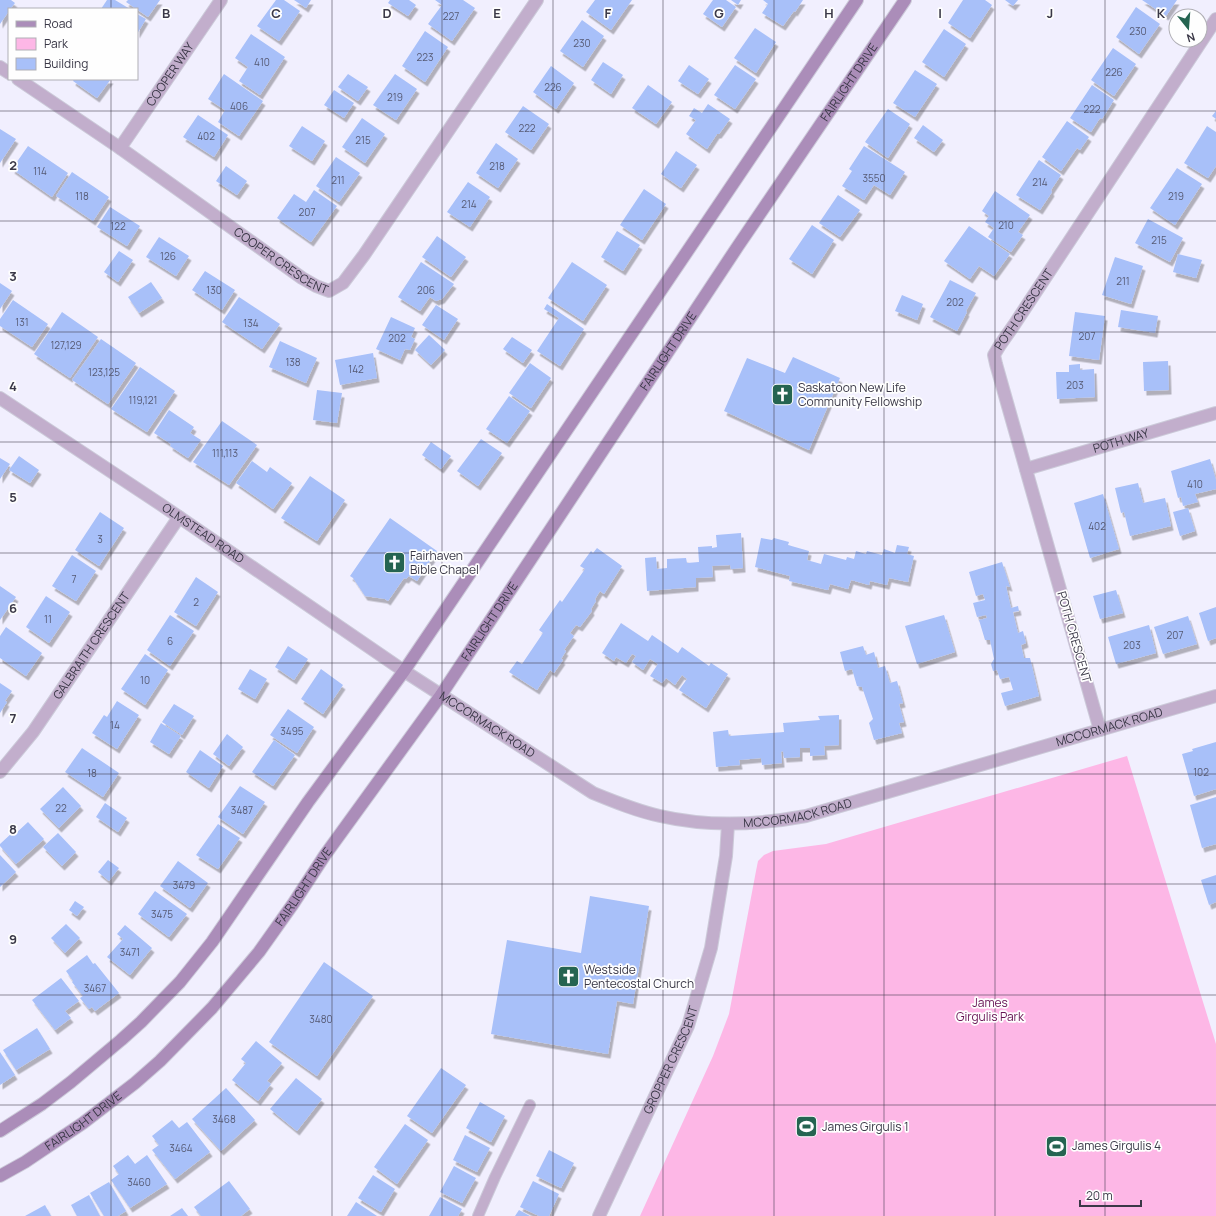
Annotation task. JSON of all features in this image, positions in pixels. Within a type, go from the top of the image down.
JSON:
[{"type":"main road","points":[[0,1131],[42,1104],[83,1073],[141,1022],[180,982],[212,942],[308,802],[404,671],[857,0]]},
{"type":"main road","name":"FAIRLIGHT DRIVE","points":[[0,1176],[54,1143],[110,1103],[160,1061],[212,1008],[259,952],[325,856],[441,694],[738,246],[905,0]]},
{"type":"street","name":"COOPER WAY","points":[[120,148],[221,0]]},
{"type":"street","name":"COOPER CRESCENT","points":[[19,80],[120,148],[302,278],[329,291],[343,283],[364,255],[537,0]]},
{"type":"street","name":"POTH CRESCENT","points":[[1100,730],[994,355],[1216,19]]},
{"type":"street","name":"OLMSTEAD ROAD","points":[[0,398],[179,517],[404,671]]},
{"type":"street","name":"POTH WAY","points":[[1026,469],[1216,412]]},
{"type":"street","name":"GALBRAITH CRESCENT","points":[[0,772],[33,732],[179,517]]},
{"type":"street","name":"MCCORMACK ROAD","points":[[404,671],[593,793],[612,801],[660,816],[692,822],[728,824],[780,821],[806,816],[1216,696]]},
{"type":"street","name":"GROPPER CRESCENT","points":[[599,1216],[688,1026],[711,948],[726,856],[728,824]]},
{"type":"lane","points":[[478,1216],[530,1105]]},
{"type":"green space","name":"James Girgulis Park","points":[[1127,756],[1216,1044],[1216,1216],[640,1216],[713,1056],[729,1014],[758,861],[764,855],[773,851],[826,844]]},
{"type":"building","points":[[0,0],[11,0],[15,3],[11,8],[8,8],[8,12],[0,24]]},
{"type":"building","points":[[107,0],[115,0],[128,8],[102,8]]},
{"type":"building","points":[[128,0],[160,0],[148,17],[138,10],[138,8],[135,8],[126,2]]},
{"type":"building","points":[[276,0],[284,0],[300,11],[279,41],[257,26]]},
{"type":"building","points":[[294,0],[311,0],[306,8]]},
{"type":"building","points":[[390,0],[409,0],[416,5],[408,16],[388,3]]},
{"type":"building","points":[[435,0],[463,0],[475,8],[452,41],[428,24],[442,5]]},
{"type":"building","points":[[595,0],[632,0],[611,30],[586,12]]},
{"type":"building","points":[[713,0],[726,0],[736,7],[722,27],[703,14]]},
{"type":"building","points":[[731,0],[741,0],[738,5]]},
{"type":"building","points":[[763,0],[803,0],[783,26],[762,13],[768,4]]},
{"type":"building","points":[[963,0],[985,0],[992,5],[970,38],[948,23]]},
{"type":"building","points":[[1005,0],[1018,0],[1013,6]]},
{"type":"building","points":[[1142,0],[1177,0],[1172,8],[1168,8],[1168,13],[1166,16]]},
{"type":"building","points":[[1136,7],[1160,24],[1139,54],[1116,37]]},
{"type":"building","points":[[138,15],[146,19],[138,32]]},
{"type":"building","points":[[582,20],[604,36],[583,67],[560,51]]},
{"type":"building","points":[[755,28],[776,42],[756,73],[734,58]]},
{"type":"building","points":[[944,29],[966,44],[944,77],[922,62]]},
{"type":"building","points":[[425,31],[448,47],[425,82],[402,66]]},
{"type":"building","points":[[251,34],[285,57],[260,95],[239,81],[248,67],[235,58]]},
{"type":"building","points":[[1113,48],[1136,64],[1114,96],[1091,80]]},
{"type":"building","points":[[603,62],[623,75],[611,94],[591,80]]},
{"type":"building","points":[[689,65],[709,79],[698,94],[678,81]]},
{"type":"building","points":[[735,65],[756,79],[735,109],[714,95]]},
{"type":"building","points":[[551,66],[574,83],[556,109],[533,92]]},
{"type":"building","points":[[915,70],[937,84],[915,117],[893,103]]},
{"type":"building","points":[[224,74],[263,101],[239,136],[218,122],[225,110],[208,99]]},
{"type":"building","points":[[348,74],[368,87],[358,101],[338,87]]},
{"type":"building","points":[[395,74],[417,89],[396,120],[373,105]]},
{"type":"building","points":[[74,80],[110,80],[97,98]]},
{"type":"building","points":[[648,85],[672,102],[656,124],[632,108]]},
{"type":"building","points":[[1092,85],[1114,100],[1102,119],[1100,118],[1091,132],[1070,118]]},
{"type":"building","points":[[334,90],[354,103],[344,118],[324,105]]},
{"type":"building","points":[[708,104],[730,119],[707,149],[686,134],[696,120],[689,116],[694,108],[702,113]]},
{"type":"building","points":[[523,106],[549,124],[531,150],[505,132]]},
{"type":"building","points":[[888,109],[910,124],[888,158],[865,142]]},
{"type":"building","points":[[1216,111],[1216,119],[1212,116]]},
{"type":"building","points":[[198,115],[228,135],[214,157],[183,137]]},
{"type":"building","points":[[362,118],[385,134],[365,163],[342,147]]},
{"type":"building","points":[[1067,121],[1089,137],[1080,150],[1077,148],[1061,171],[1042,157]]},
{"type":"building","points":[[923,125],[943,140],[934,152],[914,138]]},
{"type":"building","points":[[302,126],[325,141],[312,161],[289,146]]},
{"type":"building","points":[[1207,126],[1216,132],[1216,166],[1208,178],[1184,163]]},
{"type":"building","points":[[0,129],[16,139],[0,163]]},
{"type":"building","points":[[496,143],[518,159],[498,188],[476,173]]},
{"type":"building","points":[[28,146],[68,173],[52,197],[12,169]]},
{"type":"building","points":[[864,146],[905,172],[890,195],[874,185],[864,200],[842,186],[852,171],[849,169]]},
{"type":"building","points":[[676,151],[697,165],[681,188],[661,174]]},
{"type":"building","points":[[336,157],[360,173],[339,202],[316,186]]},
{"type":"building","points":[[1039,160],[1061,175],[1040,210],[1016,195]]},
{"type":"building","points":[[226,166],[247,181],[237,195],[216,181]]},
{"type":"building","points":[[1177,168],[1202,184],[1175,225],[1150,208]]},
{"type":"building","points":[[72,172],[109,197],[93,221],[56,196]]},
{"type":"building","points":[[468,182],[490,197],[470,227],[447,212]]},
{"type":"building","points":[[644,189],[666,204],[642,240],[620,225]]},
{"type":"building","points":[[314,190],[337,206],[311,242],[277,218],[294,194],[306,202]]},
{"type":"building","points":[[995,191],[1030,215],[1018,232],[1023,235],[1011,252],[988,237],[994,228],[985,222],[989,216],[982,211]]},
{"type":"building","points":[[838,195],[860,210],[840,237],[819,223]]},
{"type":"building","points":[[110,207],[140,226],[127,246],[97,227]]},
{"type":"building","points":[[1148,219],[1183,238],[1170,262],[1135,243]]},
{"type":"building","points":[[812,225],[834,240],[812,274],[789,259]]},
{"type":"building","points":[[969,226],[1010,254],[994,276],[979,266],[970,279],[944,261]]},
{"type":"building","points":[[617,231],[640,245],[623,271],[601,257]]},
{"type":"building","points":[[437,236],[466,257],[451,277],[422,257]]},
{"type":"building","points":[[159,237],[189,256],[176,276],[146,257]]},
{"type":"building","points":[[119,251],[133,260],[118,282],[104,272]]},
{"type":"building","points":[[1178,254],[1202,260],[1196,278],[1173,272]]},
{"type":"building","points":[[1115,257],[1143,266],[1131,304],[1102,295]]},
{"type":"building","points":[[421,262],[454,284],[442,299],[436,301],[430,297],[420,311],[398,297]]},
{"type":"building","points":[[572,262],[607,285],[583,321],[548,298]]},
{"type":"building","points":[[205,271],[235,290],[222,310],[192,290]]},
{"type":"building","points":[[950,280],[976,293],[957,331],[930,317]]},
{"type":"building","points":[[151,282],[162,298],[139,313],[128,297]]},
{"type":"building","points":[[0,283],[12,291],[0,309]]},
{"type":"building","points":[[902,295],[923,304],[917,320],[895,311]]},
{"type":"building","points":[[239,297],[280,324],[262,349],[222,322]]},
{"type":"building","points":[[13,300],[48,324],[32,347],[0,326],[0,319]]},
{"type":"building","points":[[547,304],[584,329],[560,366],[537,351],[559,318],[544,309]]},
{"type":"building","points":[[436,305],[458,319],[444,340],[422,325]]},
{"type":"building","points":[[1121,310],[1158,316],[1155,333],[1118,327]]},
{"type":"building","points":[[62,312],[98,337],[70,378],[34,354]]},
{"type":"building","points":[[1075,312],[1105,316],[1099,360],[1069,356]]},
{"type":"building","points":[[391,317],[415,328],[411,337],[415,339],[410,350],[405,349],[400,360],[376,349]]},
{"type":"building","points":[[429,335],[445,350],[431,365],[415,350]]},
{"type":"building","points":[[512,337],[532,350],[523,363],[503,349]]},
{"type":"building","points":[[101,339],[136,363],[108,404],[72,380]]},
{"type":"building","points":[[280,341],[317,358],[306,383],[269,367]]},
{"type":"building","points":[[373,353],[377,378],[340,385],[335,360]]},
{"type":"building","name":"Saskatoon New Life Community Fellowship","points":[[793,357],[840,378],[809,450],[724,411],[747,358],[785,373]]},
{"type":"building","points":[[1168,361],[1169,390],[1144,391],[1143,362]]},
{"type":"building","points":[[530,363],[551,378],[531,408],[509,393]]},
{"type":"building","points":[[1080,364],[1080,370],[1094,369],[1095,397],[1057,399],[1056,372],[1069,372],[1069,365]]},
{"type":"building","points":[[140,367],[175,391],[147,432],[111,409]]},
{"type":"building","points":[[317,390],[342,393],[337,423],[313,420]]},
{"type":"building","points":[[509,396],[530,411],[507,443],[486,429]]},
{"type":"building","points":[[169,410],[194,427],[190,433],[201,440],[188,458],[170,446],[171,444],[154,433]]},
{"type":"building","points":[[222,421],[257,445],[229,485],[193,462]]},
{"type":"building","points":[[481,439],[502,453],[478,486],[457,471]]},
{"type":"building","points":[[431,442],[451,456],[441,469],[422,455]]},
{"type":"building","points":[[19,456],[39,470],[30,483],[9,470]]},
{"type":"building","points":[[0,458],[10,464],[0,479]]},
{"type":"building","points":[[1210,459],[1216,480],[1216,489],[1195,494],[1198,502],[1183,506],[1181,497],[1178,498],[1171,471]]},
{"type":"building","points":[[252,461],[267,472],[270,467],[292,483],[273,509],[236,483]]},
{"type":"building","points":[[310,476],[345,500],[317,541],[281,518]]},
{"type":"building","points":[[1138,483],[1143,503],[1165,498],[1171,526],[1130,536],[1124,512],[1121,513],[1115,488]]},
{"type":"building","points":[[1103,494],[1119,549],[1090,558],[1074,503]]},
{"type":"building","points":[[1188,508],[1195,531],[1180,536],[1173,512]]},
{"type":"building","points":[[100,512],[124,528],[99,566],[75,550]]},
{"type":"building","name":"Fairhaven Bible Chapel","points":[[390,518],[437,551],[417,581],[409,576],[406,579],[404,578],[388,601],[385,599],[365,596],[350,576]]},
{"type":"building","points":[[741,533],[743,568],[731,569],[730,565],[712,566],[713,577],[696,578],[696,587],[647,591],[645,558],[656,557],[657,569],[667,568],[667,559],[686,558],[687,563],[699,562],[698,547],[717,547],[716,535]]},
{"type":"building","points":[[761,538],[772,540],[774,538],[789,542],[788,545],[809,551],[807,560],[821,564],[824,554],[846,560],[847,557],[854,559],[856,551],[866,554],[867,551],[882,555],[884,549],[895,553],[897,545],[909,547],[907,554],[914,556],[908,582],[889,578],[887,585],[870,581],[869,585],[851,580],[848,589],[830,584],[828,590],[789,581],[790,576],[755,567]]},
{"type":"building","points":[[597,548],[622,566],[604,594],[600,591],[591,609],[592,611],[580,627],[576,625],[570,633],[574,636],[564,650],[566,651],[561,659],[563,660],[554,673],[550,670],[537,690],[509,672],[517,661],[522,664],[543,633],[539,630],[560,600],[562,602],[585,569],[580,566],[591,551],[593,553]]},
{"type":"building","points":[[72,555],[96,571],[76,601],[52,586]]},
{"type":"building","points":[[1002,562],[1010,587],[1006,586],[1011,608],[1018,606],[1019,611],[1013,612],[1018,633],[1023,631],[1026,643],[1021,645],[1024,658],[1030,658],[1039,696],[1005,706],[1001,693],[1013,690],[1009,677],[1000,679],[997,670],[993,671],[991,664],[994,659],[990,640],[985,640],[979,620],[987,618],[986,615],[977,617],[973,603],[985,600],[983,594],[976,596],[969,572]]},
{"type":"building","points":[[196,577],[218,592],[196,626],[174,612]]},
{"type":"building","points":[[0,586],[16,597],[0,620]]},
{"type":"building","points":[[1116,590],[1123,613],[1100,619],[1093,596]]},
{"type":"building","points":[[46,596],[70,612],[49,643],[26,627]]},
{"type":"building","points":[[1216,607],[1216,638],[1208,641],[1199,613]]},
{"type":"building","points":[[170,615],[194,631],[170,666],[147,650]]},
{"type":"building","points":[[944,615],[955,652],[917,664],[905,626]]},
{"type":"building","points":[[1188,616],[1197,644],[1163,654],[1154,627]]},
{"type":"building","points":[[621,623],[648,641],[652,635],[678,653],[682,647],[709,666],[711,663],[728,674],[706,708],[679,690],[687,679],[682,675],[675,685],[666,678],[662,683],[650,676],[658,664],[650,659],[643,670],[632,662],[636,656],[632,654],[626,663],[616,657],[614,661],[602,653]]},
{"type":"building","points":[[1149,625],[1156,653],[1116,664],[1108,637]]},
{"type":"building","points":[[6,627],[42,653],[26,676],[0,658],[0,636]]},
{"type":"building","points":[[288,646],[308,659],[294,680],[275,667]]},
{"type":"building","points":[[863,646],[866,655],[874,652],[878,668],[885,666],[890,683],[897,681],[903,703],[899,704],[904,722],[899,723],[902,733],[874,740],[869,723],[873,719],[862,687],[857,686],[852,669],[845,671],[840,652]]},
{"type":"building","points":[[145,654],[168,670],[145,705],[121,689]]},
{"type":"building","points":[[250,669],[267,679],[255,699],[238,689]]},
{"type":"building","points":[[321,669],[343,685],[323,714],[301,699]]},
{"type":"building","points":[[0,683],[12,691],[5,701],[7,702],[0,713]]},
{"type":"building","points":[[117,701],[139,715],[117,749],[92,733],[104,715],[107,717]]},
{"type":"building","points":[[174,704],[194,716],[182,735],[162,722]]},
{"type":"building","points":[[288,709],[314,727],[297,753],[270,735]]},
{"type":"building","points":[[839,715],[839,745],[824,746],[825,755],[810,756],[810,748],[800,748],[800,757],[784,758],[783,751],[781,752],[782,763],[762,765],[761,758],[739,760],[740,765],[716,767],[713,732],[728,730],[729,736],[784,732],[783,723],[820,720],[818,716]]},
{"type":"building","points":[[161,723],[181,736],[169,754],[150,742]]},
{"type":"building","points":[[227,734],[243,747],[229,766],[213,754]]},
{"type":"building","points":[[274,740],[295,755],[273,786],[252,772]]},
{"type":"building","points":[[1216,742],[1216,789],[1194,796],[1182,754],[1193,751],[1192,749]]},
{"type":"building","points":[[82,748],[119,773],[103,797],[65,772]]},
{"type":"building","points":[[200,750],[223,766],[209,788],[186,772]]},
{"type":"building","points":[[240,786],[265,802],[243,834],[218,817]]},
{"type":"building","points":[[63,787],[81,806],[59,828],[40,809]]},
{"type":"building","points":[[1216,797],[1216,844],[1202,848],[1190,805]]},
{"type":"building","points":[[105,803],[127,818],[118,832],[96,817]]},
{"type":"building","points":[[28,822],[44,839],[16,864],[0,846],[0,844],[13,832],[15,834]]},
{"type":"building","points":[[218,824],[240,838],[218,869],[196,855]]},
{"type":"building","points":[[58,833],[76,852],[62,866],[43,847]]},
{"type":"building","points":[[0,855],[16,872],[0,887]]},
{"type":"building","points":[[108,860],[119,868],[109,881],[98,872]]},
{"type":"building","points":[[178,861],[208,883],[190,908],[160,886]]},
{"type":"building","points":[[1216,875],[1216,902],[1209,905],[1201,880]]},
{"type":"building","points":[[155,891],[187,914],[169,937],[138,914]]},
{"type":"building","name":"Westside Pentecostal Church","points":[[590,896],[649,906],[633,1004],[617,1001],[608,1054],[491,1034],[507,940],[581,953]]},
{"type":"building","points":[[75,901],[84,907],[77,916],[69,910]]},
{"type":"building","points":[[66,924],[80,938],[65,953],[51,938]]},
{"type":"building","points":[[125,925],[152,948],[130,975],[107,957],[123,939],[117,934]]},
{"type":"building","points":[[87,955],[93,964],[95,963],[119,993],[95,1011],[92,1007],[89,1009],[80,998],[83,996],[72,982],[73,981],[66,971]]},
{"type":"building","points":[[324,962],[373,996],[317,1076],[269,1042]]},
{"type":"building","points":[[61,978],[79,1001],[65,1011],[71,1018],[55,1030],[32,1000]]},
{"type":"building","points":[[37,1028],[50,1049],[16,1070],[3,1050]]},
{"type":"building","points":[[256,1041],[282,1063],[267,1081],[271,1084],[258,1101],[232,1080],[246,1063],[241,1059]]},
{"type":"building","points":[[0,1052],[15,1075],[0,1085]]},
{"type":"building","points":[[441,1068],[466,1085],[432,1133],[407,1116]]},
{"type":"building","points":[[296,1078],[322,1099],[297,1131],[270,1109]]},
{"type":"building","points":[[226,1088],[255,1120],[221,1151],[192,1119]]},
{"type":"building","points":[[480,1102],[505,1116],[491,1142],[466,1128]]},
{"type":"building","points":[[172,1120],[179,1128],[187,1122],[210,1152],[175,1179],[152,1150],[159,1145],[152,1136]]},
{"type":"building","points":[[405,1124],[428,1140],[397,1184],[374,1167]]},
{"type":"building","points":[[465,1135],[490,1148],[477,1172],[453,1160]]},
{"type":"building","points":[[549,1150],[574,1163],[561,1188],[536,1176]]},
{"type":"building","points":[[128,1155],[135,1164],[147,1155],[167,1184],[130,1208],[111,1180],[119,1174],[113,1166]]},
{"type":"building","points":[[454,1166],[476,1178],[462,1203],[440,1192]]},
{"type":"building","points":[[373,1175],[395,1189],[381,1212],[358,1198]]},
{"type":"building","points":[[229,1181],[250,1209],[241,1216],[201,1216],[194,1207]]},
{"type":"building","points":[[533,1181],[559,1194],[549,1216],[539,1216],[520,1207]]},
{"type":"building","points":[[109,1182],[126,1211],[118,1216],[104,1216],[90,1193]]},
{"type":"building","points":[[89,1195],[100,1216],[77,1216],[71,1205]]},
{"type":"building","points":[[440,1197],[462,1209],[458,1216],[429,1216]]},
{"type":"building","points":[[356,1202],[377,1216],[347,1216]]},
{"type":"building","points":[[45,1205],[51,1216],[25,1216]]},
{"type":"building","points":[[182,1208],[188,1216],[170,1216]]},
{"type":"building","points":[[519,1210],[530,1216],[515,1216]]},
{"type":"place","name":"Saskatoon New Life Community Fellowship","points":[[782,395]]},
{"type":"place","name":"Fairhaven Bible Chapel","points":[[394,563]]},
{"type":"place","name":"Westside Pentecostal Church","points":[[569,977]]},
{"type":"place","name":"James Girgulis 1","points":[[806,1127]]},
{"type":"place","name":"James Girgulis 4","points":[[1057,1146]]}]
